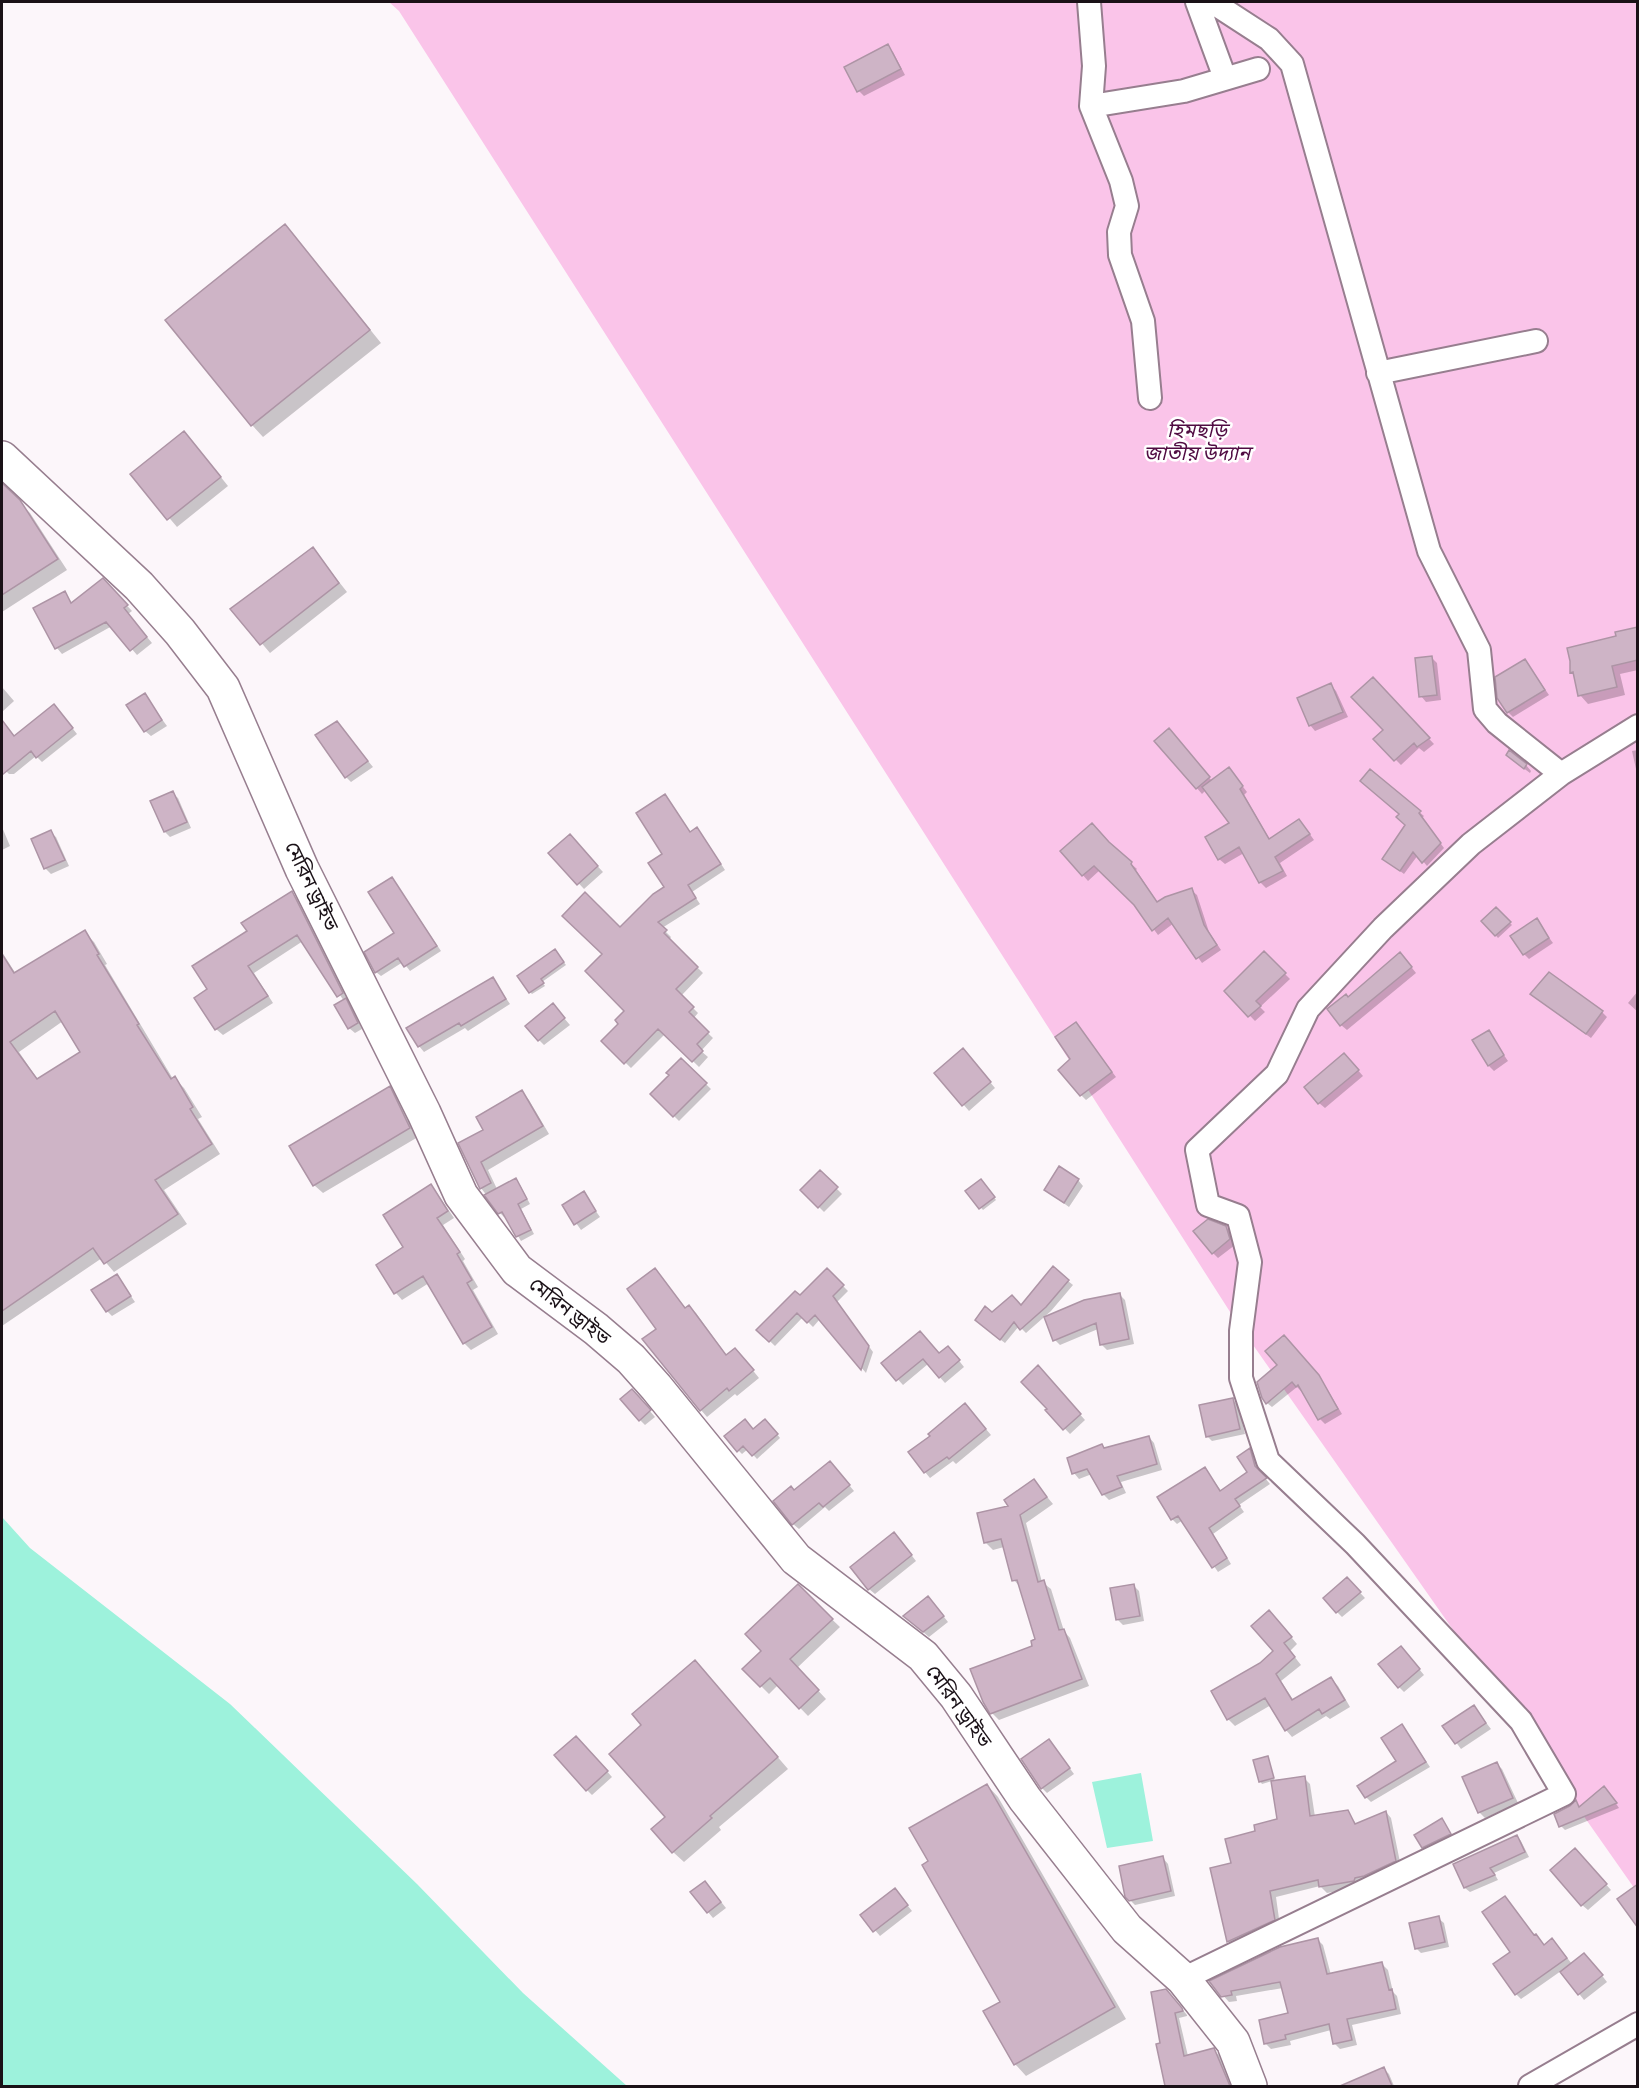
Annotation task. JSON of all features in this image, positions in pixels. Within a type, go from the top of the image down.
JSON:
[{"type":"main road","name":"মেরিন ড্রাইভ","points":[[2,459],[139,586],[180,632],[223,688],[302,869],[424,1113],[461,1195],[517,1270],[596,1329],[631,1359],[656,1386],[796,1559],[923,1656],[956,1696],[1025,1799],[1126,1929],[1183,1979],[1233,2042],[1250,2086]]},
{"type":"street","points":[[1089,2],[1094,66],[1091,106],[1121,181],[1126,206],[1119,232],[1120,255],[1143,321],[1150,398]]},
{"type":"street","points":[[1197,2],[1225,78]]},
{"type":"street","points":[[1212,2],[1269,39],[1292,64],[1429,551],[1479,650],[1485,709],[1497,723],[1561,774]]},
{"type":"street","points":[[1091,106],[1184,91],[1258,69]]},
{"type":"street","points":[[1378,373],[1536,341]]},
{"type":"street","points":[[1183,1979],[1564,1794],[1521,1721],[1355,1544],[1268,1461],[1241,1378],[1241,1331],[1250,1263],[1238,1216],[1208,1204],[1197,1150],[1277,1074],[1308,1009],[1383,928],[1471,844],[1561,774],[1638,726]]},
{"type":"street","points":[[1530,2086],[1638,2024]]},
{"type":"green space","name":"হিমছড়ি জাতীয় উদ্যান","points":[[389,2],[1637,2],[1637,1892],[1232,1315],[399,11]]},
{"type":"shaded area","points":[[2,1517],[30,1548],[230,1704],[417,1884],[523,1993],[627,2086],[2,2086]]},
{"type":"shaded area","points":[[1141,1773],[1153,1841],[1107,1848],[1092,1782]]},
{"type":"building","points":[[888,44],[901,69],[857,92],[844,67]]},
{"type":"building","points":[[285,224],[370,330],[251,426],[165,320]]},
{"type":"building","points":[[184,431],[221,477],[167,520],[130,474]]},
{"type":"building","points":[[2,483],[20,500],[58,559],[2,595]]},
{"type":"building","points":[[313,547],[339,583],[260,645],[230,609]]},
{"type":"building","points":[[103,578],[128,605],[124,608],[147,637],[130,651],[106,622],[55,649],[33,608],[65,591],[71,603]]},
{"type":"building","points":[[1638,627],[1638,660],[1612,666],[1617,687],[1578,696],[1573,672],[1570,673],[1567,648],[1616,636],[1615,632]]},
{"type":"building","points":[[1432,656],[1437,695],[1419,697],[1415,658]]},
{"type":"building","points":[[1525,659],[1545,690],[1507,713],[1497,698],[1495,677]]},
{"type":"building","points":[[1373,677],[1430,738],[1417,747],[1414,743],[1394,761],[1373,739],[1383,730],[1351,697]]},
{"type":"building","points":[[1331,683],[1343,712],[1309,726],[1297,698]]},
{"type":"building","points":[[145,693],[162,720],[144,732],[126,705]]},
{"type":"building","points":[[54,704],[73,728],[36,758],[31,751],[2,775],[2,720],[14,736]]},
{"type":"building","points":[[337,721],[368,761],[345,778],[315,735]]},
{"type":"building","points":[[1169,728],[1210,777],[1196,789],[1154,741]]},
{"type":"building","points":[[1509,750],[1527,764],[1524,769],[1506,755]]},
{"type":"building","points":[[1229,767],[1243,786],[1240,789],[1269,839],[1299,819],[1310,834],[1275,857],[1283,871],[1259,883],[1239,847],[1218,860],[1205,837],[1229,823],[1202,787]]},
{"type":"building","points":[[1370,769],[1421,811],[1419,813],[1441,843],[1422,863],[1413,852],[1400,871],[1382,859],[1405,825],[1396,817],[1399,814],[1360,781]]},
{"type":"building","points":[[173,791],[187,822],[164,832],[150,801]]},
{"type":"building","points":[[665,794],[690,832],[697,827],[721,864],[688,885],[696,898],[658,922],[667,930],[664,933],[698,967],[676,989],[694,1007],[689,1012],[709,1032],[697,1044],[703,1051],[692,1062],[658,1029],[624,1064],[601,1041],[618,1024],[615,1020],[624,1011],[585,971],[602,954],[562,916],[585,892],[620,927],[653,894],[664,887],[648,863],[662,854],[636,813]]},
{"type":"building","points":[[1092,823],[1132,862],[1131,864],[1157,902],[1192,888],[1204,925],[1217,945],[1196,959],[1168,918],[1152,931],[1134,905],[1094,866],[1082,876],[1060,851]]},
{"type":"building","points":[[51,830],[65,860],[44,869],[31,839]]},
{"type":"building","points":[[570,834],[598,866],[577,885],[548,853]]},
{"type":"building","points":[[392,877],[437,946],[404,967],[398,958],[375,973],[364,952],[394,933],[368,892]]},
{"type":"building","points":[[292,891],[343,993],[337,997],[297,935],[248,966],[268,996],[215,1030],[194,998],[207,989],[192,966],[247,931],[241,923]]},
{"type":"building","points":[[1496,907],[1511,922],[1495,936],[1481,921]]},
{"type":"building","points":[[1537,918],[1549,938],[1523,955],[1510,936]]},
{"type":"building","points":[[85,930],[99,954],[97,955],[139,1024],[137,1025],[171,1079],[175,1076],[193,1107],[190,1109],[212,1144],[155,1180],[178,1214],[104,1264],[93,1248],[2,1311],[2,954],[14,973]],"holes":[[[55,1011],[80,1052],[37,1079],[10,1042]]]},
{"type":"building","points":[[555,949],[564,962],[541,979],[544,983],[529,993],[517,976]]},
{"type":"building","points":[[1264,951],[1286,973],[1256,1001],[1261,1006],[1248,1017],[1224,991]]},
{"type":"building","points":[[1400,952],[1412,967],[1340,1026],[1327,1009],[1346,994],[1348,997]]},
{"type":"building","points":[[1549,972],[1603,1011],[1586,1034],[1530,994]]},
{"type":"building","points":[[493,977],[506,999],[461,1026],[459,1023],[418,1047],[406,1028]]},
{"type":"building","points":[[346,998],[358,1023],[348,1029],[334,1005]]},
{"type":"building","points":[[553,1003],[565,1018],[538,1041],[525,1026]]},
{"type":"building","points":[[1076,1022],[1112,1072],[1080,1096],[1058,1070],[1070,1059],[1055,1037]]},
{"type":"building","points":[[1489,1030],[1504,1055],[1488,1066],[1472,1040]]},
{"type":"building","points":[[963,1048],[991,1082],[962,1106],[934,1073]]},
{"type":"building","points":[[1344,1053],[1359,1070],[1318,1104],[1304,1087]]},
{"type":"building","points":[[681,1058],[707,1083],[673,1117],[650,1094],[669,1075],[666,1073]]},
{"type":"building","points":[[390,1086],[410,1128],[313,1186],[289,1146]]},
{"type":"building","points":[[522,1090],[543,1126],[481,1162],[491,1183],[480,1189],[458,1143],[483,1130],[476,1117]]},
{"type":"building","points":[[1059,1166],[1079,1179],[1064,1203],[1044,1190]]},
{"type":"building","points":[[820,1170],[838,1187],[818,1208],[800,1190]]},
{"type":"building","points":[[516,1178],[527,1199],[518,1204],[531,1230],[516,1237],[502,1212],[498,1214],[484,1195]]},
{"type":"building","points":[[981,1179],[995,1197],[979,1209],[965,1191]]},
{"type":"building","points":[[431,1184],[448,1211],[437,1218],[460,1252],[457,1254],[472,1280],[467,1283],[492,1327],[463,1344],[423,1276],[394,1294],[376,1265],[403,1247],[383,1215]]},
{"type":"building","points":[[584,1191],[596,1211],[574,1225],[562,1205]]},
{"type":"building","points":[[1208,1219],[1226,1226],[1230,1239],[1212,1254],[1193,1231]]},
{"type":"building","points":[[1053,1266],[1069,1280],[1046,1307],[1020,1330],[1014,1322],[1000,1340],[975,1320],[985,1306],[992,1312],[1012,1295],[1021,1305]]},
{"type":"building","points":[[655,1268],[685,1308],[689,1305],[726,1355],[735,1348],[754,1370],[729,1391],[727,1388],[700,1411],[642,1339],[656,1329],[627,1289]]},
{"type":"building","points":[[827,1268],[844,1285],[833,1296],[869,1346],[861,1370],[815,1315],[807,1323],[797,1313],[769,1342],[756,1330],[795,1291],[800,1295]]},
{"type":"building","points":[[117,1274],[131,1296],[106,1312],[91,1290]]},
{"type":"building","points":[[1120,1293],[1129,1339],[1100,1345],[1096,1323],[1053,1341],[1044,1317],[1084,1300]]},
{"type":"building","points":[[920,1331],[939,1353],[948,1346],[960,1360],[939,1378],[923,1359],[896,1381],[881,1363]]},
{"type":"building","points":[[1284,1335],[1319,1375],[1338,1409],[1318,1420],[1298,1385],[1296,1387],[1292,1382],[1266,1404],[1257,1382],[1277,1365],[1265,1351]]},
{"type":"building","points":[[1038,1365],[1081,1414],[1063,1430],[1021,1382]]},
{"type":"building","points":[[632,1389],[651,1410],[639,1421],[620,1399]]},
{"type":"building","points":[[1233,1398],[1240,1429],[1206,1437],[1199,1405]]},
{"type":"building","points":[[965,1403],[986,1429],[949,1459],[947,1457],[924,1473],[908,1452],[930,1436],[928,1434]]},
{"type":"building","points":[[745,1419],[753,1429],[765,1419],[778,1434],[752,1456],[743,1446],[737,1452],[724,1436]]},
{"type":"building","points":[[1149,1436],[1157,1464],[1117,1476],[1122,1487],[1102,1495],[1087,1469],[1072,1474],[1067,1458],[1102,1444],[1104,1448]]},
{"type":"building","points":[[1250,1448],[1255,1466],[1267,1478],[1235,1499],[1240,1506],[1209,1528],[1227,1558],[1212,1568],[1178,1516],[1171,1520],[1157,1497],[1205,1467],[1220,1491],[1247,1472],[1237,1457]]},
{"type":"building","points":[[830,1461],[850,1485],[823,1507],[819,1503],[792,1525],[773,1501],[791,1486],[794,1490]]},
{"type":"building","points":[[1034,1479],[1047,1497],[1020,1515],[1038,1582],[1044,1580],[1059,1630],[1064,1629],[1082,1679],[990,1714],[970,1669],[1032,1646],[1031,1641],[1035,1639],[1017,1580],[1012,1581],[1001,1539],[984,1543],[977,1513],[1008,1506],[1004,1500]]},
{"type":"building","points":[[894,1532],[912,1555],[868,1590],[850,1567]]},
{"type":"building","points":[[1347,1577],[1361,1592],[1336,1613],[1323,1598]]},
{"type":"building","points":[[798,1584],[833,1619],[790,1659],[819,1690],[799,1709],[770,1678],[760,1687],[742,1669],[761,1651],[745,1634]]},
{"type":"building","points":[[1134,1584],[1140,1616],[1116,1620],[1110,1588]]},
{"type":"building","points":[[928,1596],[944,1616],[923,1632],[903,1616]]},
{"type":"building","points":[[1269,1610],[1292,1637],[1284,1643],[1295,1657],[1276,1674],[1292,1700],[1331,1677],[1345,1700],[1322,1714],[1319,1709],[1285,1731],[1265,1698],[1227,1720],[1211,1691],[1260,1663],[1273,1651],[1251,1626]]},
{"type":"building","points":[[1401,1646],[1420,1669],[1398,1688],[1378,1664]]},
{"type":"building","points":[[695,1660],[778,1757],[710,1816],[712,1818],[672,1853],[651,1829],[665,1817],[609,1754],[641,1725],[632,1714]]},
{"type":"building","points":[[1474,1705],[1486,1723],[1455,1744],[1442,1726]]},
{"type":"building","points":[[1402,1724],[1426,1762],[1365,1798],[1357,1786],[1396,1761],[1381,1738]]},
{"type":"building","points":[[576,1736],[608,1771],[586,1791],[554,1755]]},
{"type":"building","points":[[1049,1739],[1070,1768],[1041,1789],[1021,1759]]},
{"type":"building","points":[[1268,1756],[1274,1778],[1259,1782],[1253,1760]]},
{"type":"building","points":[[1497,1762],[1513,1798],[1478,1813],[1462,1777]]},
{"type":"building","points":[[1305,1776],[1310,1816],[1348,1810],[1355,1824],[1386,1811],[1396,1861],[1355,1878],[1354,1881],[1319,1887],[1318,1880],[1270,1891],[1275,1920],[1227,1942],[1210,1868],[1231,1863],[1225,1839],[1255,1831],[1254,1825],[1277,1819],[1271,1781]]},
{"type":"building","points":[[987,1784],[1115,2007],[1014,2065],[983,2011],[1000,2002],[922,1865],[928,1861],[909,1828]]},
{"type":"building","points":[[1604,1786],[1617,1803],[1559,1827],[1554,1814],[1570,1806],[1576,1800],[1579,1807]]},
{"type":"building","points":[[1442,1818],[1451,1834],[1422,1848],[1414,1835]]},
{"type":"building","points":[[1517,1835],[1525,1852],[1490,1868],[1495,1875],[1464,1888],[1453,1864]]},
{"type":"building","points":[[1575,1848],[1607,1884],[1581,1906],[1550,1870]]},
{"type":"building","points":[[1163,1856],[1171,1891],[1129,1901],[1125,1897],[1119,1866]]},
{"type":"building","points":[[705,1881],[721,1902],[707,1913],[690,1892]]},
{"type":"building","points":[[1638,1884],[1638,1928],[1617,1899]]},
{"type":"building","points":[[895,1888],[908,1905],[873,1932],[860,1915]]},
{"type":"building","points":[[1505,1896],[1544,1945],[1552,1938],[1567,1958],[1515,1995],[1493,1964],[1510,1952],[1482,1912]]},
{"type":"building","points":[[1439,1916],[1445,1942],[1415,1949],[1409,1923]]},
{"type":"building","points":[[1318,1938],[1327,1974],[1382,1962],[1389,1990],[1392,1989],[1396,2009],[1347,2019],[1352,2040],[1333,2044],[1329,2024],[1285,2035],[1286,2039],[1264,2044],[1259,2020],[1288,2013],[1280,1982],[1231,1991],[1232,1995],[1221,1997],[1209,1981],[1280,1947]]},
{"type":"building","points":[[1584,1953],[1603,1975],[1578,1995],[1560,1972]]},
{"type":"building","points":[[1166,1989],[1183,2011],[1175,2013],[1184,2056],[1214,2048],[1230,2086],[1165,2086],[1156,2044],[1160,2043],[1151,1992]]},
{"type":"building","points":[[1384,2067],[1392,2086],[1340,2086]]}]
